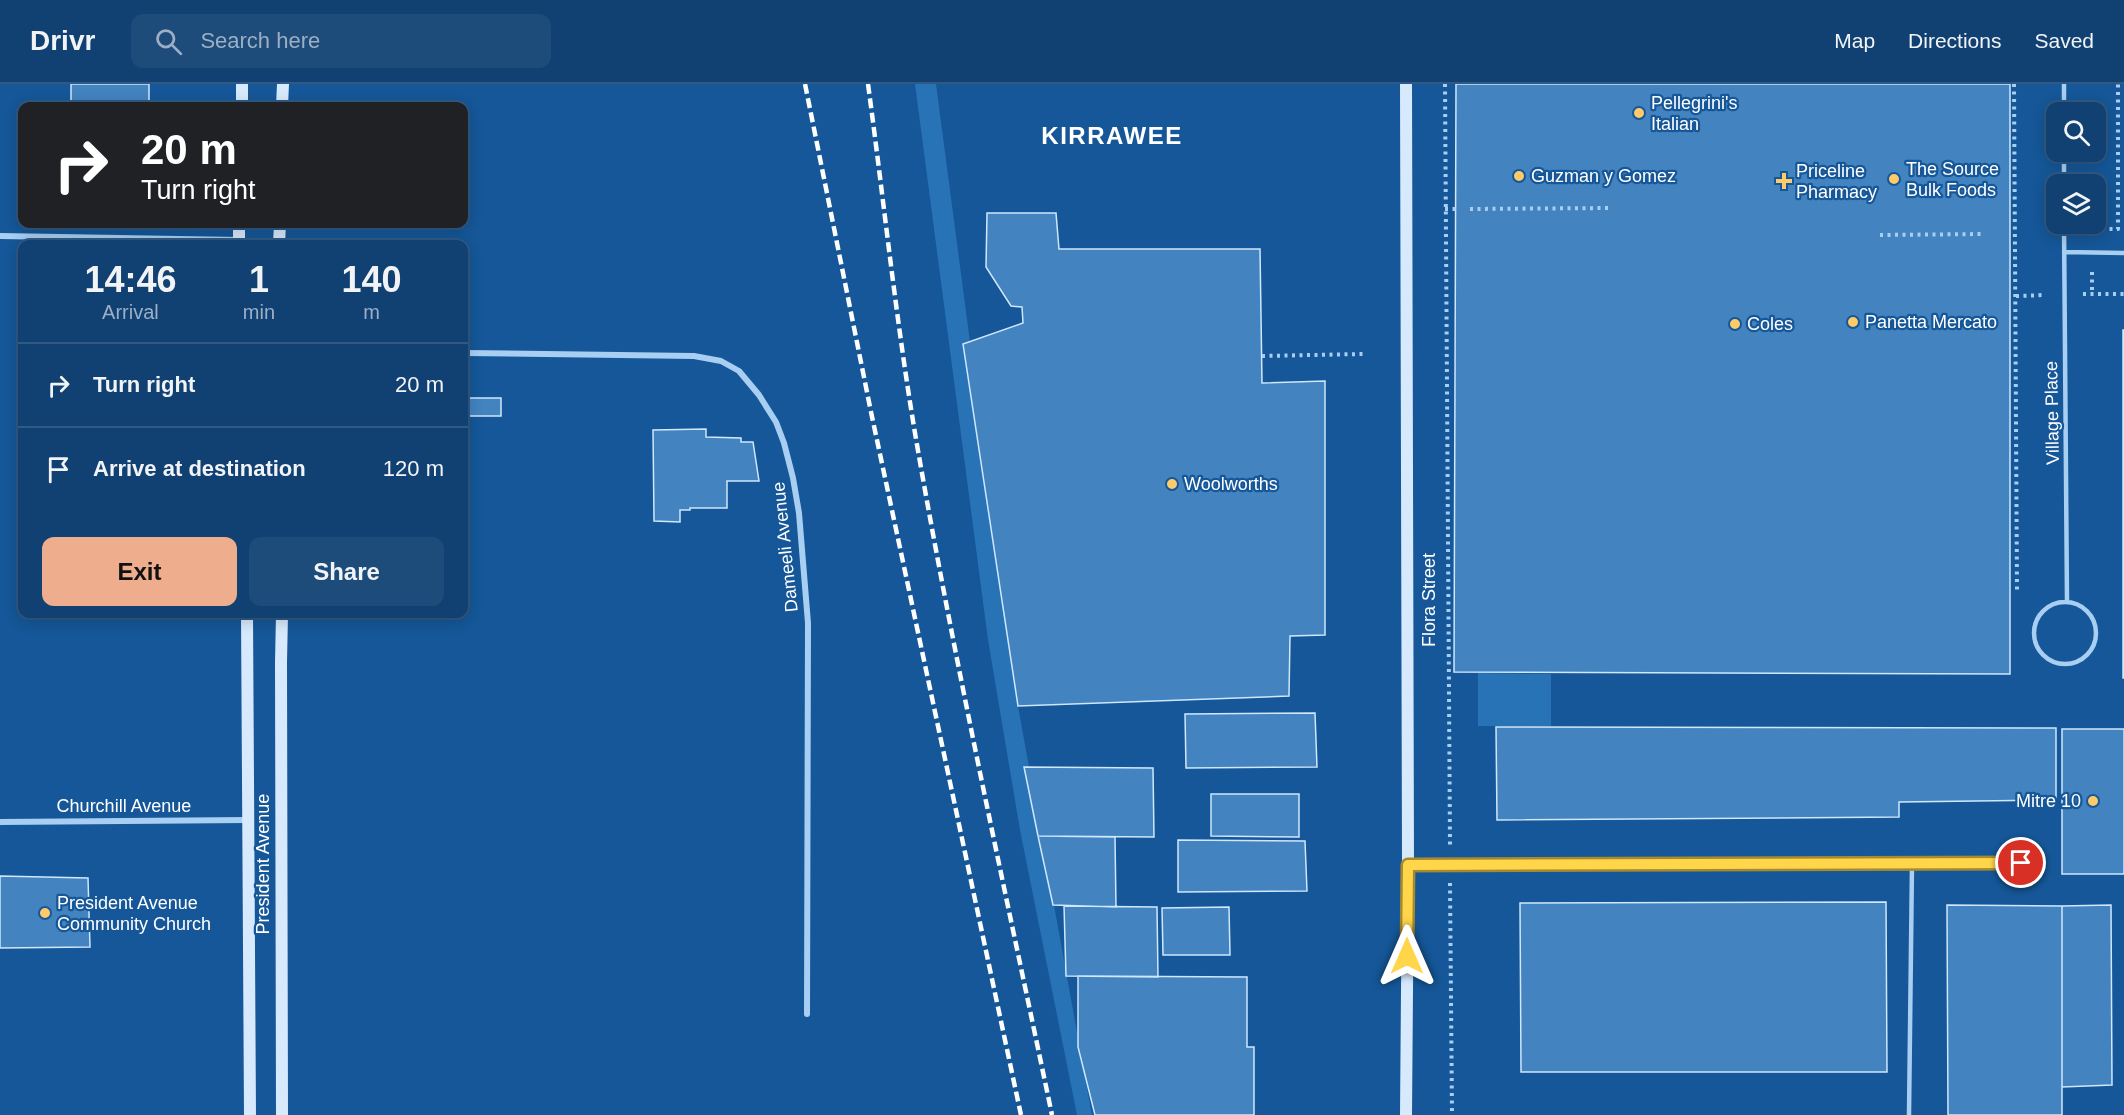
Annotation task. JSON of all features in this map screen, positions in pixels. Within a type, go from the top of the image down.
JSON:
[{"type":"main road","points":[[242,84],[242,102]]},
{"type":"main road","points":[[282,102],[283,84]]},
{"type":"main road","name":"Flora Street","points":[[1406,84],[1408,865],[1406,1115]]},
{"type":"main road","name":"President Avenue","points":[[247,618],[250,1115]]},
{"type":"main road","name":"President Avenue","points":[[282,618],[280,662],[282,1115]]},
{"type":"street","points":[[0,236],[159,240]]},
{"type":"street","name":"Dameeli Avenue","points":[[468,353],[694,356],[721,361],[739,371],[759,395],[776,422],[784,443],[797,501],[808,623],[807,1014]]},
{"type":"street","name":"Churchill Avenue","points":[[0,822],[248,820]]},
{"type":"lane","points":[[2064,84],[2064,102]]},
{"type":"lane","name":"Village Place","points":[[2064,234],[2067,602]]},
{"type":"lane","points":[[2064,252],[2124,253]]},
{"type":"lane","points":[[2067,602],[2078,604],[2086,611],[2095,629],[2095,639],[2091,649],[2084,657],[2065,664],[2055,662],[2040,651],[2034,632],[2041,613],[2057,603],[2067,602]]},
{"type":"lane","points":[[1408,865],[2021,863]]},
{"type":"lane","points":[[1909,1115],[1912,864]]},
{"type":"path","name":"Flora Street","points":[[1445,84],[1452,1115]]},
{"type":"path","points":[[2014,84],[2017,593]]},
{"type":"path","points":[[2092,236],[2092,230],[2118,229],[2118,84]]},
{"type":"path","points":[[1470,209],[1612,208]]},
{"type":"path","points":[[1445,209],[1456,209]]},
{"type":"path","points":[[1880,235],[1983,234]]},
{"type":"path","points":[[2009,234],[2015,234]]},
{"type":"path","points":[[2091,268],[2092,294]]},
{"type":"path","points":[[1262,356],[1362,354]]},
{"type":"shaded area","points":[[915,84],[936,84],[1018,706],[1092,1115],[1077,1115],[1020,830],[988,640]]},
{"type":"shaded area","points":[[1478,673],[1551,674],[1551,726],[1478,726]]},
{"type":"building","points":[[71,84],[149,84],[149,102],[71,102]]},
{"type":"building","points":[[1456,84],[2010,84],[2010,674],[1454,672]]},
{"type":"building","points":[[987,213],[1056,213],[1059,249],[1260,249],[1262,383],[1325,381],[1325,635],[1290,636],[1289,696],[1018,706],[963,344],[1023,323],[1022,307],[1011,306],[986,267]]},
{"type":"building","points":[[2124,330],[2124,678],[2123,678]]},
{"type":"building","points":[[468,398],[501,398],[501,416],[468,416]]},
{"type":"building","points":[[706,429],[706,437],[741,438],[741,442],[753,442],[759,481],[727,481],[727,508],[690,508],[690,510],[680,510],[680,522],[654,521],[653,430]]},
{"type":"building","points":[[1315,713],[1317,767],[1186,768],[1185,714]]},
{"type":"building","points":[[1496,727],[2056,728],[2056,800],[1899,802],[1899,817],[1497,820]]},
{"type":"building","name":"Mitre 10","points":[[2062,729],[2124,729],[2124,874],[2062,874]]},
{"type":"building","points":[[1024,767],[1153,768],[1154,837],[1038,836]]},
{"type":"building","points":[[1211,794],[1299,794],[1299,837],[1211,836]]},
{"type":"building","points":[[1038,836],[1115,837],[1116,907],[1053,905]]},
{"type":"building","points":[[1178,840],[1305,841],[1307,891],[1178,892]]},
{"type":"building","name":"President Avenue Community Church","points":[[0,876],[88,878],[90,947],[0,948]]},
{"type":"building","points":[[1886,902],[1887,1072],[1521,1072],[1520,903]]},
{"type":"building","points":[[1947,905],[2062,906],[2062,1115],[1948,1115]]},
{"type":"building","points":[[2111,905],[2112,1085],[2062,1087],[2062,906]]},
{"type":"building","points":[[1064,906],[1157,907],[1158,977],[1066,976]]},
{"type":"building","points":[[1229,907],[1230,955],[1163,955],[1162,908]]},
{"type":"building","points":[[1078,976],[1247,977],[1247,1047],[1254,1047],[1254,1115],[1095,1115],[1078,1047]]},
{"type":"railway","points":[[805,84],[871,412],[1021,1115]]},
{"type":"railway","points":[[868,84],[902,350],[931,524],[1052,1115]]},
{"type":"place","name":"Pellegrini's Italian","points":[[1639,113]]},
{"type":"place","name":"Guzman y Gomez","points":[[1519,176]]},
{"type":"place","name":"The Source Bulk Foods","points":[[1894,179]]},
{"type":"place","name":"Priceline Pharmacy","points":[[1784,181]]},
{"type":"place","name":"Panetta Mercato","points":[[1853,322]]},
{"type":"place","name":"Coles","points":[[1735,324]]},
{"type":"place","name":"Woolworths","points":[[1172,484]]},
{"type":"place","name":"Mitre 10","points":[[2093,801]]},
{"type":"place","name":"President Avenue Community Church","points":[[45,913]]},
{"type":"district","name":"KIRRAWEE","points":[[1112,135]]},
{"type":"route","points":[[1407,956],[1408,865],[2021,863]]}]
